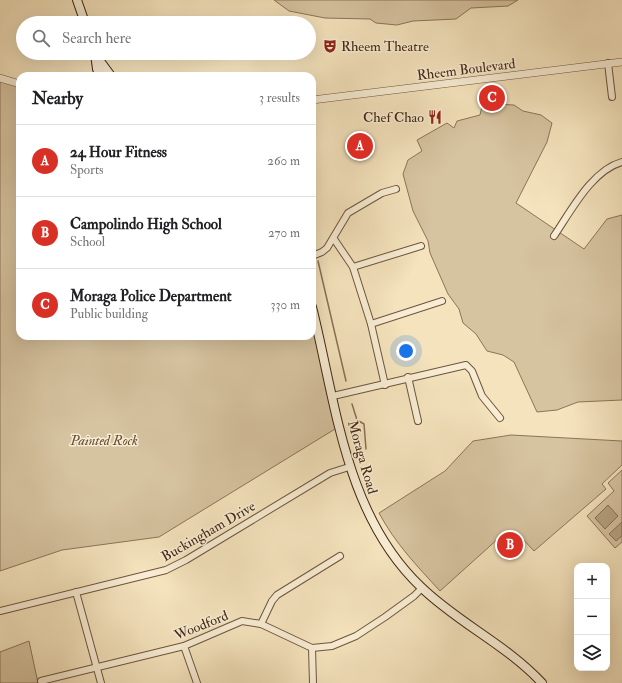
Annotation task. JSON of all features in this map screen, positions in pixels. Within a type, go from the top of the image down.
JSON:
[{"type":"main road","points":[[77,0],[83,16]]},
{"type":"main road","points":[[95,60],[99,72]]},
{"type":"main road","points":[[99,60],[108,72]]},
{"type":"main road","name":"Moraga Road","points":[[316,324],[349,467],[374,527],[405,571],[422,588],[510,655],[542,683]]},
{"type":"street","name":"Rheem Boulevard","points":[[316,100],[622,62]]},
{"type":"street","points":[[608,63],[612,97]]},
{"type":"street","points":[[0,78],[16,83]]},
{"type":"street","points":[[554,236],[593,181],[605,170],[622,162]]},
{"type":"street","points":[[316,254],[322,252],[334,239],[348,213],[382,193],[396,189]]},
{"type":"street","points":[[334,239],[353,266],[371,324],[385,385]]},
{"type":"street","points":[[353,266],[421,246]]},
{"type":"street","points":[[371,324],[442,301]]},
{"type":"street","points":[[333,396],[466,365],[472,371],[482,396],[500,418]]},
{"type":"street","points":[[408,378],[418,421]]},
{"type":"street","name":"Buckingham Drive","points":[[0,611],[166,570],[330,473],[349,467]]},
{"type":"street","points":[[261,624],[269,606],[277,595],[340,556]]},
{"type":"street","points":[[313,683],[312,648],[332,646],[356,636],[405,603],[422,588]]},
{"type":"street","points":[[76,592],[101,683]]},
{"type":"street","name":"Woodford","points":[[41,681],[184,646],[242,621],[261,624],[312,648]]},
{"type":"street","points":[[184,646],[197,683]]},
{"type":"green space","points":[[274,0],[518,0],[508,6],[471,8],[456,19],[413,21],[397,25],[376,23],[370,19],[325,18],[289,11]]},
{"type":"green space","name":"Painted Rock","points":[[0,78],[16,83],[16,340],[316,340],[316,324],[340,426],[159,537],[62,550],[0,571]]},
{"type":"green space","points":[[495,104],[514,105],[523,111],[541,115],[552,123],[547,142],[516,203],[584,249],[607,219],[622,215],[622,400],[578,402],[557,410],[537,412],[514,362],[503,355],[487,351],[476,334],[463,323],[459,309],[448,294],[430,253],[428,241],[413,211],[403,174],[408,160],[422,151],[417,140],[447,123],[454,128],[457,121],[480,115],[482,106]]},
{"type":"green space","points":[[511,435],[622,441],[622,465],[602,484],[606,489],[534,551],[518,534],[514,536],[506,535],[500,537],[440,591],[399,544],[379,513],[445,471],[473,441]]},
{"type":"green space","points":[[622,470],[622,542],[615,548],[587,516],[614,491],[608,483]]},
{"type":"green space","points":[[29,641],[38,683],[0,683],[0,652]]},
{"type":"shaded area","points":[[608,505],[618,516],[605,529],[595,518]]},
{"type":"shaded area","points":[[622,522],[622,536],[616,541],[609,534]]},
{"type":"waterway","points":[[318,261],[346,381]]},
{"type":"waterway","points":[[352,404],[357,420],[364,424],[366,449]]},
{"type":"place","name":"Rheem Theatre","points":[[330,46]]},
{"type":"place","name":"Moraga Police Department","points":[[492,98]]},
{"type":"place","name":"Chef Chao","points":[[435,117]]},
{"type":"place","name":"24 Hour Fitness","points":[[360,146]]},
{"type":"place","name":"Campolindo High School","points":[[510,545]]}]
